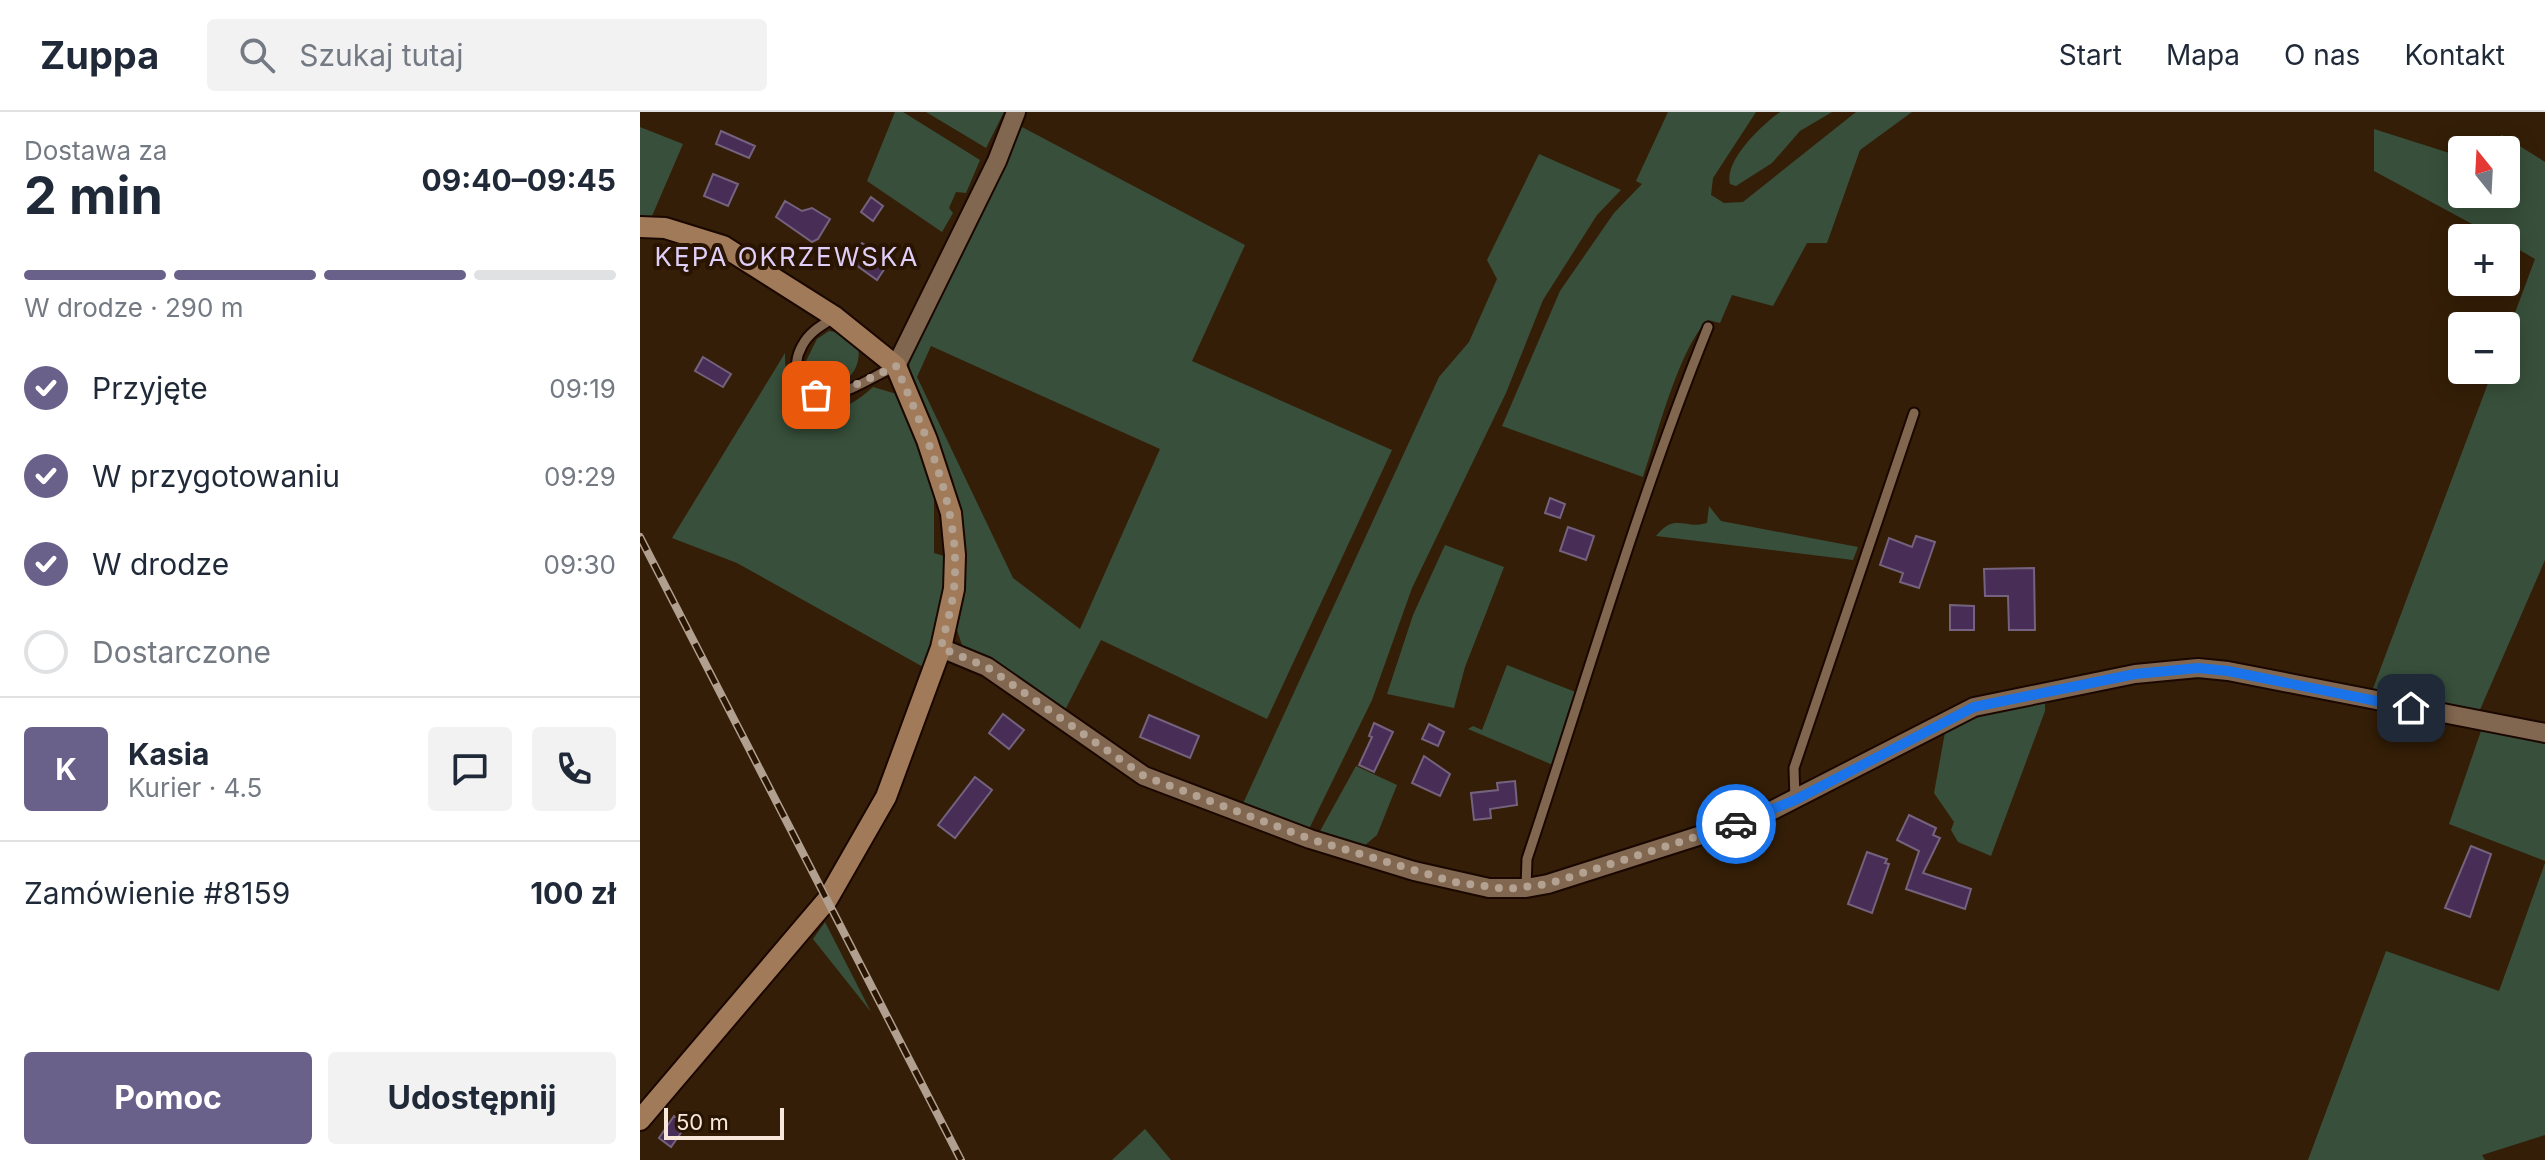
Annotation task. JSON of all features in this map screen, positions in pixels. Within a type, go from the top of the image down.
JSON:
[{"type":"street","points":[[896,366],[984,189],[1016,112]]},
{"type":"street","points":[[640,227],[665,228],[723,246],[835,317],[896,366],[927,440],[951,513],[954,589],[941,648],[886,797],[827,900],[640,1120]]},
{"type":"street","points":[[941,648],[987,667],[1144,776],[1170,788],[1310,839],[1414,871],[1489,888],[1526,888],[1548,884],[1746,821],[1795,800],[1974,707],[2135,674],[2198,668],[2545,733]]},
{"type":"lane","points":[[835,317],[815,329],[795,360],[796,373],[807,391],[816,395],[838,393],[896,366]]},
{"type":"lane","points":[[1526,888],[1527,859],[1636,532],[1661,444],[1708,327]]},
{"type":"lane","points":[[1795,800],[1794,768],[1914,413]]},
{"type":"green space","points":[[895,112],[903,112],[980,160],[966,193],[956,192],[949,208],[953,213],[942,232],[867,181]]},
{"type":"green space","points":[[926,112],[1004,112],[986,148]]},
{"type":"green space","points":[[1668,112],[1756,112],[1713,178],[1711,195],[1724,203],[1743,202],[1856,112],[1912,112],[1860,150],[1827,243],[1807,243],[1773,306],[1732,295],[1720,323],[1708,320],[1697,333],[1678,371],[1643,477],[1502,426],[1560,291],[1614,213],[1642,184],[1636,181]]},
{"type":"green space","points":[[1780,112],[1832,112],[1800,131],[1772,163],[1736,186],[1730,184],[1738,154]]},
{"type":"green space","points":[[640,127],[683,144],[652,216],[640,216]]},
{"type":"green space","points":[[1022,127],[1245,245],[1192,361],[1392,450],[1267,719],[1101,640],[1064,712],[962,645],[957,630],[965,594],[953,480],[910,378],[909,361]],"holes":[[[931,346],[1160,449],[1080,629],[1013,578],[917,377]]]},
{"type":"green space","points":[[2374,129],[2448,153],[2448,208],[2520,208],[2520,146],[2545,162],[2545,560],[2479,712],[2372,691],[2488,384],[2520,384],[2520,312],[2515,312],[2535,259],[2520,250],[2520,224],[2472,224],[2374,171]]},
{"type":"green space","points":[[1539,154],[1621,190],[1597,215],[1543,300],[1506,393],[1412,588],[1372,700],[1309,829],[1241,808],[1439,377],[1469,342],[1497,279],[1487,260]]},
{"type":"green space","points":[[829,331],[842,333],[858,345],[859,353],[852,374],[826,387],[812,381],[805,363],[817,339]]},
{"type":"green space","points":[[785,353],[792,392],[801,404],[812,410],[826,412],[841,408],[873,387],[900,395],[934,498],[934,553],[947,557],[940,621],[925,668],[737,563],[672,538]]},
{"type":"green space","points":[[1709,506],[1721,521],[1858,547],[1853,560],[1656,536],[1675,523],[1707,523]]},
{"type":"green space","points":[[1445,545],[1504,567],[1465,667],[1454,708],[1387,694],[1413,615]]},
{"type":"green space","points":[[1507,665],[1578,693],[1553,765],[1468,729],[1473,726],[1482,730]]},
{"type":"green space","points":[[2045,698],[2045,711],[1991,856],[1958,842],[1951,830],[1954,822],[1934,793],[1946,727],[1967,718]]},
{"type":"green space","points":[[2482,728],[2545,741],[2545,861],[2449,824]]},
{"type":"green space","points":[[1356,766],[1397,785],[1377,835],[1364,846],[1319,833]]},
{"type":"green space","points":[[2545,863],[2545,1135],[2482,1155],[2485,1160],[2308,1160],[2386,951],[2499,991]]},
{"type":"green space","points":[[825,922],[871,1012],[813,939]]},
{"type":"green space","points":[[1145,1129],[1171,1160],[1112,1160]]},
{"type":"building","points":[[721,131],[755,146],[749,158],[716,144]]},
{"type":"building","points":[[713,174],[738,184],[728,206],[704,196]]},
{"type":"building","points":[[871,197],[883,206],[873,221],[861,212]]},
{"type":"building","points":[[785,201],[802,211],[812,208],[830,219],[818,239],[812,242],[776,217]]},
{"type":"building","points":[[862,243],[889,262],[877,280],[849,260]]},
{"type":"building","points":[[703,357],[731,374],[723,387],[695,371]]},
{"type":"building","points":[[1550,498],[1565,504],[1560,518],[1545,513]]},
{"type":"building","points":[[1568,527],[1594,536],[1586,560],[1560,551]]},
{"type":"building","points":[[1916,536],[1935,542],[1919,588],[1900,582],[1903,573],[1880,565],[1889,538],[1912,547]]},
{"type":"building","points":[[2034,568],[2035,630],[2009,630],[2008,596],[1985,596],[1984,569]]},
{"type":"building","points":[[1950,605],[1974,606],[1974,630],[1950,630]]},
{"type":"building","points":[[1003,714],[1024,730],[1009,749],[989,733]]},
{"type":"building","points":[[1149,715],[1199,736],[1190,758],[1140,737]]},
{"type":"building","points":[[1374,723],[1393,732],[1374,772],[1359,765],[1372,737],[1369,736]]},
{"type":"building","points":[[1429,724],[1444,732],[1438,746],[1422,739]]},
{"type":"building","points":[[1424,756],[1450,774],[1440,796],[1412,783]]},
{"type":"building","points":[[975,777],[992,790],[955,838],[938,825]]},
{"type":"building","points":[[1515,781],[1517,805],[1490,809],[1491,818],[1474,820],[1471,793],[1498,790],[1497,783]]},
{"type":"building","points":[[1909,815],[1936,828],[1933,835],[1940,838],[1923,873],[1971,889],[1965,909],[1906,889],[1919,851],[1897,840]]},
{"type":"building","points":[[2471,846],[2491,854],[2470,917],[2445,908]]},
{"type":"building","points":[[1867,852],[1887,859],[1885,863],[1889,864],[1872,913],[1848,904]]},
{"type":"building","points":[[674,1116],[687,1124],[671,1147],[659,1138]]},
{"type":"railway","points":[[640,537],[961,1160]]},
{"type":"way so far","points":[[816,395],[838,393],[896,366],[927,440],[951,513],[954,589],[941,648],[987,667],[1144,776],[1310,839],[1454,882],[1489,888],[1526,888],[1548,884],[1736,824]]},
{"type":"district","name":"KĘPA OKRZEWSKA","points":[[787,256]]},
{"type":"route","points":[[1736,824],[1795,800],[1974,707],[2135,674],[2198,668],[2228,671],[2411,708]]}]
